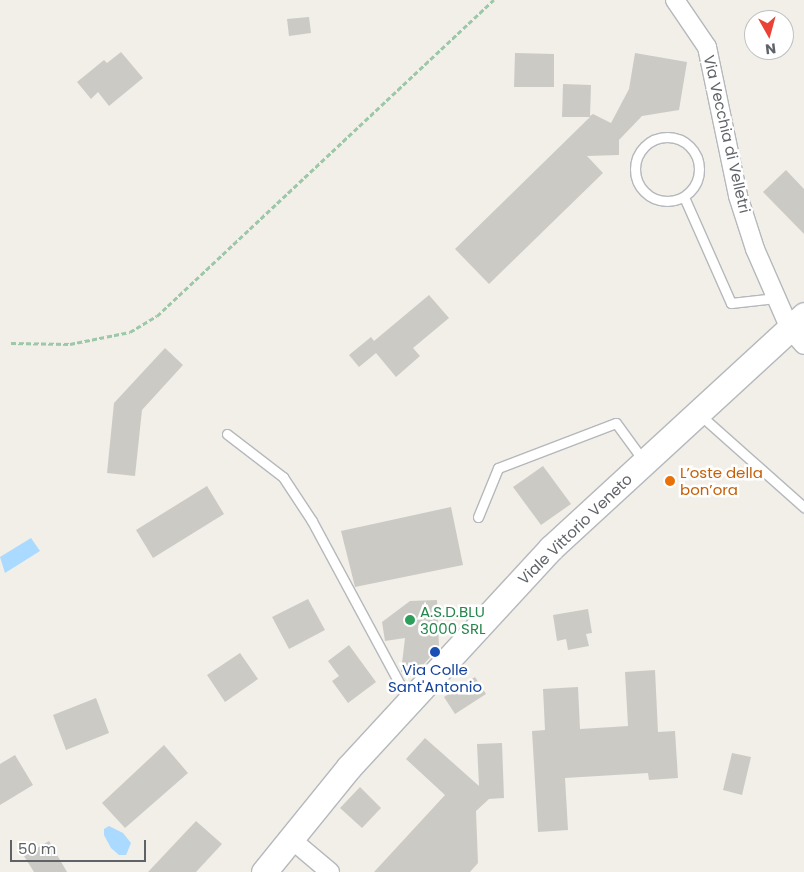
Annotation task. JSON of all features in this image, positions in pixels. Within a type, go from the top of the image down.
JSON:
[{"type":"main road","name":"Viale Vittorio Veneto","points":[[264,872],[349,767],[551,548],[698,413],[794,332]]},
{"type":"street","name":"Via Vecchia di Velletri","points":[[675,0],[707,47],[738,196],[776,298],[794,332]]},
{"type":"street","points":[[794,332],[804,353]]},
{"type":"street","points":[[291,839],[330,872]]},
{"type":"lane","points":[[666,137],[677,139],[693,151],[699,170],[692,190],[684,197],[663,201],[644,192],[635,173],[636,162],[647,144],[666,137]]},
{"type":"lane","points":[[684,197],[731,303],[776,298]]},
{"type":"lane","points":[[698,413],[804,507]]},
{"type":"lane","points":[[478,517],[498,468],[616,424],[644,462]]},
{"type":"lane","points":[[227,434],[283,477],[312,521],[410,701]]},
{"type":"path","points":[[12,343],[70,344],[130,332],[157,316],[494,0]]},
{"type":"water","points":[[31,538],[40,551],[5,573],[0,557]]},
{"type":"water","points":[[109,826],[123,833],[131,843],[126,855],[119,855],[111,848],[104,835],[104,829]]},
{"type":"building","points":[[309,17],[311,33],[289,36],[287,19]]},
{"type":"building","points":[[121,52],[143,78],[109,106],[98,92],[91,99],[77,82],[104,60],[107,63]]},
{"type":"building","points":[[515,53],[554,54],[554,87],[514,87]]},
{"type":"building","points":[[635,53],[687,62],[679,110],[642,116],[619,140],[619,155],[587,156],[603,173],[489,284],[455,249],[590,117],[562,117],[563,84],[591,85],[590,116],[593,114],[611,123],[629,89]]},
{"type":"building","points":[[786,170],[804,189],[804,234],[763,192]]},
{"type":"building","points":[[429,295],[449,318],[413,348],[420,356],[396,377],[376,353],[359,367],[349,355],[371,337],[374,341]]},
{"type":"building","points":[[165,348],[183,365],[142,410],[135,476],[107,473],[114,403]]},
{"type":"building","points":[[543,466],[571,504],[541,525],[513,487]]},
{"type":"building","points":[[207,486],[224,514],[153,558],[136,530]]},
{"type":"building","points":[[451,507],[463,565],[355,587],[341,531]]},
{"type":"building","points":[[308,599],[325,630],[289,649],[272,617]]},
{"type":"building","name":"A.S.D.BLU 3000 SRL","points":[[437,600],[439,647],[417,672],[401,672],[405,638],[385,641],[382,622],[410,601]]},
{"type":"building","points":[[588,609],[592,633],[586,634],[589,646],[568,650],[566,639],[557,641],[553,615]]},
{"type":"building","points":[[349,645],[376,682],[348,703],[332,681],[339,676],[328,661]]},
{"type":"building","points":[[240,653],[258,679],[225,702],[207,675]]},
{"type":"building","points":[[655,670],[658,732],[675,731],[678,778],[649,780],[648,773],[565,778],[568,830],[538,832],[532,731],[545,730],[543,689],[578,687],[580,729],[628,726],[625,672]]},
{"type":"building","points":[[475,677],[486,694],[455,714],[444,697]]},
{"type":"building","points":[[96,698],[109,733],[66,750],[53,715]]},
{"type":"building","points":[[425,738],[479,786],[477,744],[502,743],[504,798],[489,799],[476,811],[478,863],[470,872],[374,872],[445,795],[406,759]]},
{"type":"building","points":[[164,745],[188,773],[125,828],[102,803]]},
{"type":"building","points":[[732,753],[751,757],[742,795],[723,790]]},
{"type":"building","points":[[15,755],[33,785],[0,805],[0,764]]},
{"type":"building","points":[[360,787],[381,808],[362,828],[340,808]]},
{"type":"building","points":[[196,821],[222,844],[196,872],[148,872]]},
{"type":"building","points":[[49,841],[67,872],[34,872],[24,856]]},
{"type":"place","name":"L’oste della bon’ora","points":[[670,481]]},
{"type":"place","name":"A.S.D.BLU 3000 SRL","points":[[410,620]]},
{"type":"place","name":"Via Colle Sant'Antonio","points":[[435,652]]}]
